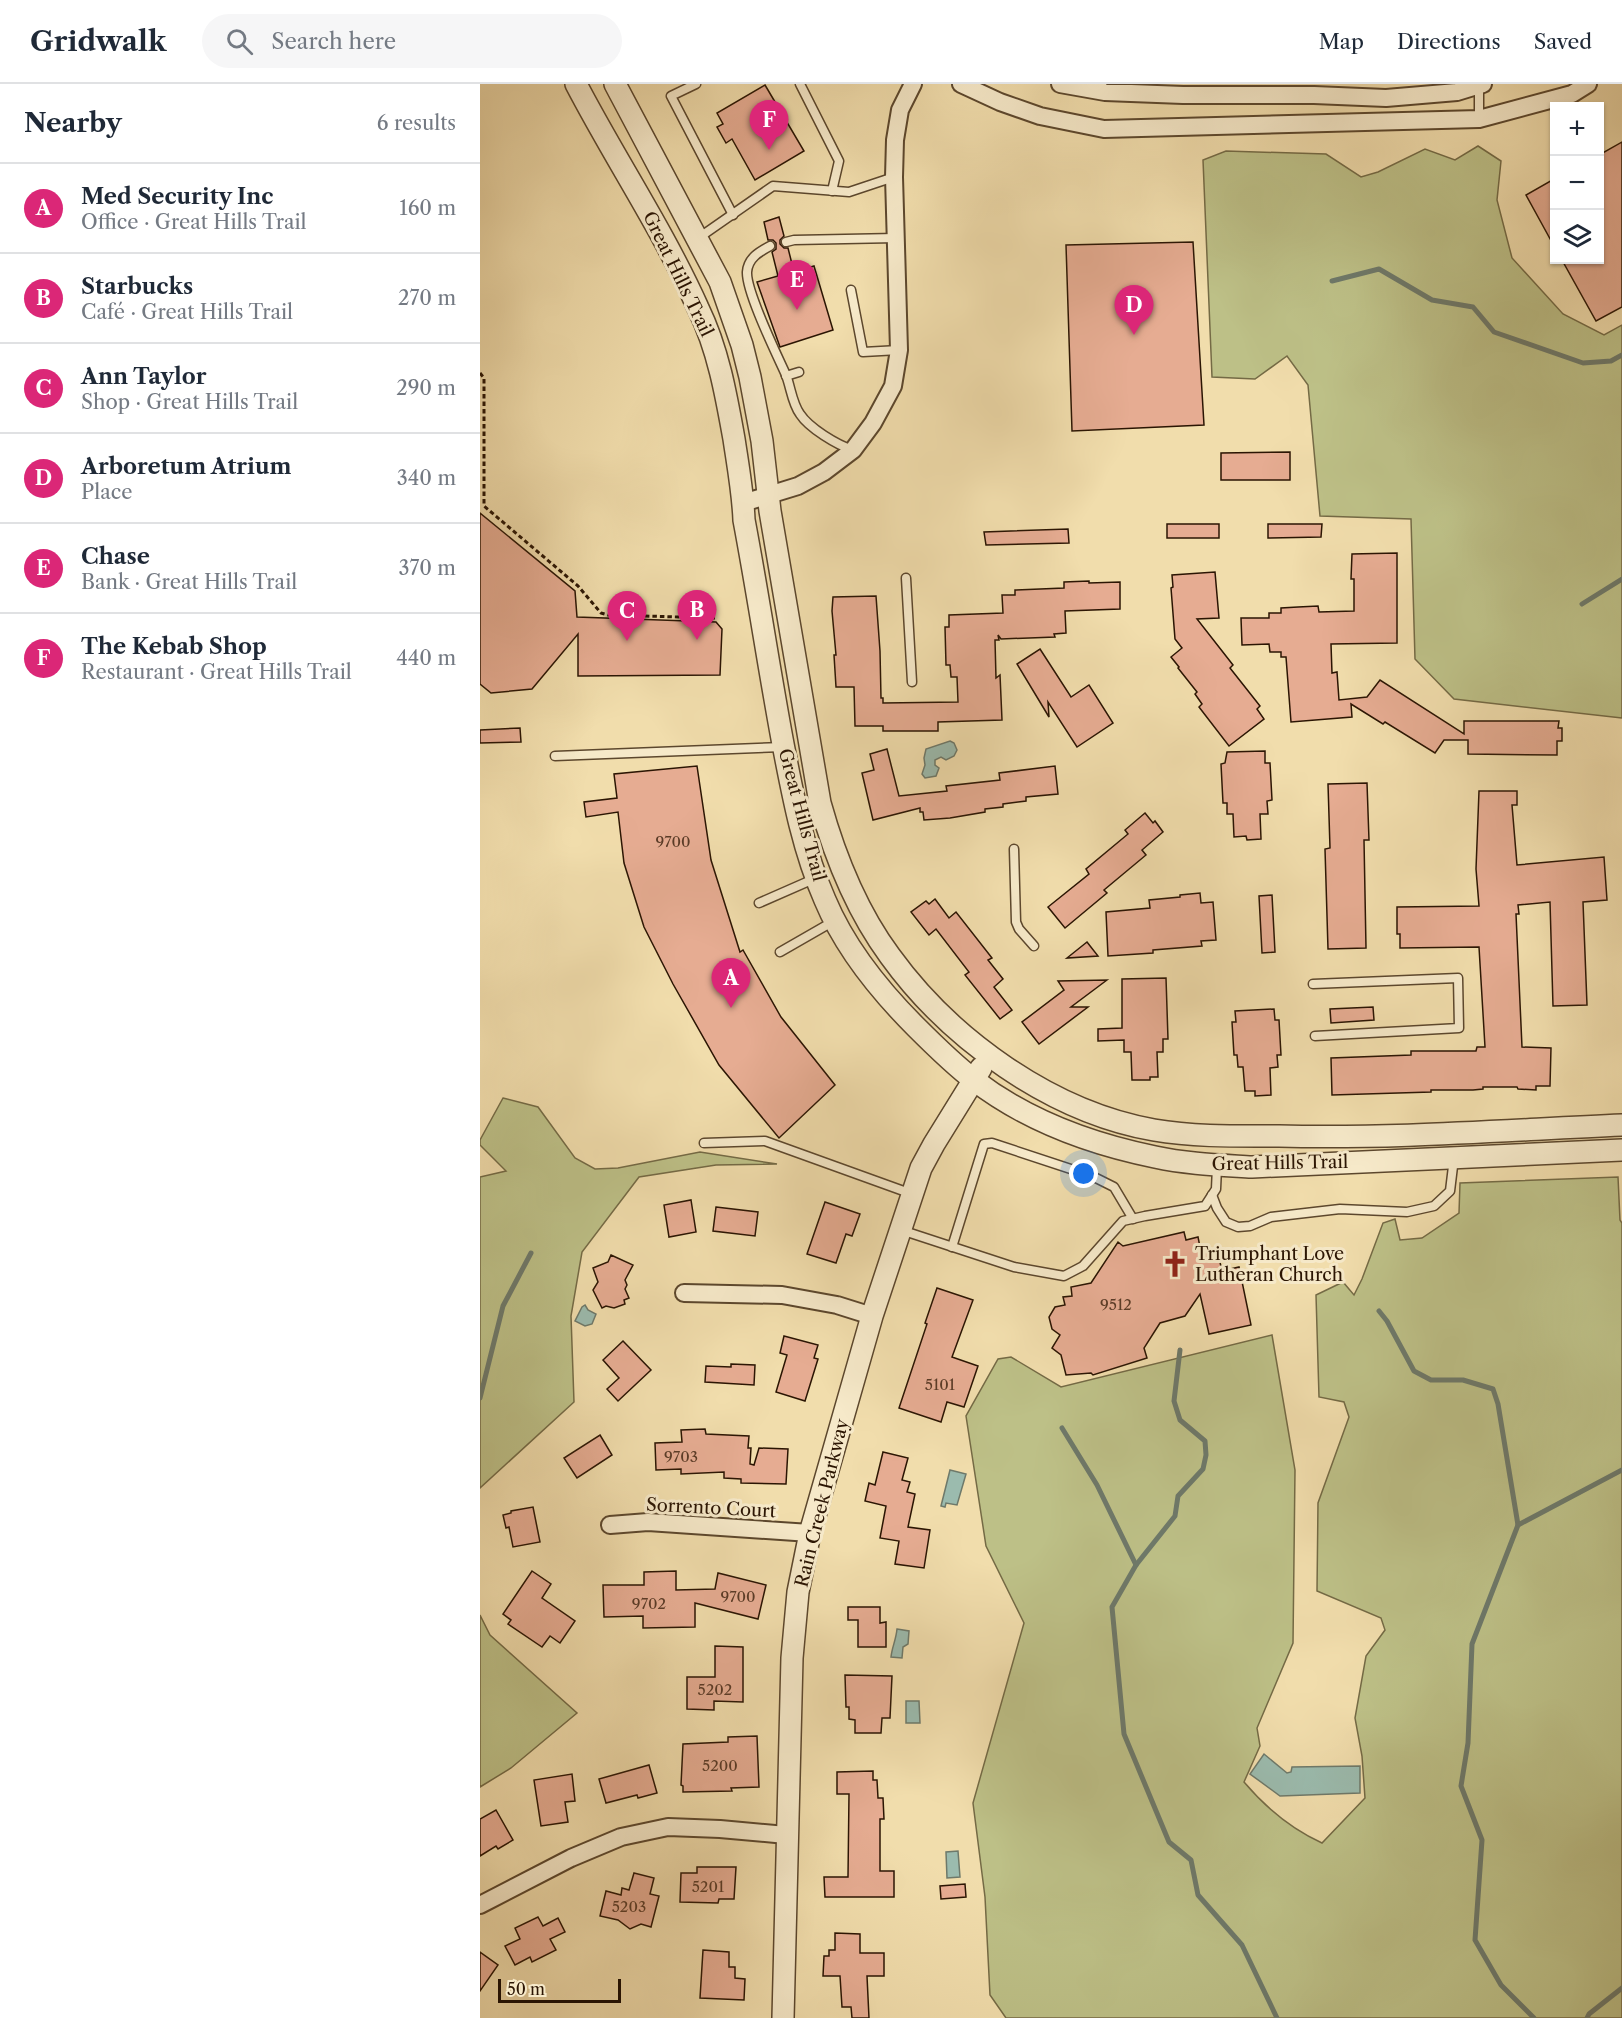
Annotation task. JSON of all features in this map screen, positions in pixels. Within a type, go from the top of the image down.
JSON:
[{"type":"street","name":"Great Hills Trail","points":[[576,84],[626,171],[699,309],[720,366],[742,483],[744,520],[783,747],[796,808],[824,900],[860,962],[877,985],[926,1037],[973,1080],[1012,1105],[1057,1128],[1110,1146],[1156,1158],[1252,1167],[1622,1150]]},
{"type":"street","name":"Great Hills Trail","points":[[615,84],[720,282],[732,314],[750,377],[820,803],[831,839],[850,888],[888,954],[933,1007],[989,1054],[1022,1078],[1059,1098],[1113,1119],[1153,1130],[1202,1135],[1351,1138],[1622,1125]]},
{"type":"street","points":[[743,503],[798,486],[824,472],[853,450],[873,423],[893,386],[899,350],[895,140],[900,110],[913,84]]},
{"type":"street","points":[[961,84],[1000,102],[1040,116],[1104,129],[1479,119],[1572,94],[1588,84]]},
{"type":"street","points":[[1060,84],[1105,92],[1386,98],[1457,92],[1480,84]]},
{"type":"street","points":[[824,900],[850,888]]},
{"type":"street","name":"Rain Creek Parkway","points":[[783,2018],[792,1658],[798,1592],[810,1533],[872,1316],[921,1168],[989,1054]]},
{"type":"street","points":[[684,1293],[782,1295],[837,1305],[872,1316]]},
{"type":"street","name":"Sorrento Court","points":[[610,1525],[648,1522],[810,1533]]},
{"type":"street","points":[[480,1905],[571,1858],[621,1837],[668,1827],[786,1835]]},
{"type":"lane","points":[[696,84],[671,96],[733,215]]},
{"type":"lane","points":[[800,84],[839,161],[832,191]]},
{"type":"lane","points":[[1479,119],[1480,84]]},
{"type":"lane","points":[[697,239],[773,186],[849,192],[894,177]]},
{"type":"lane","points":[[786,242],[896,238]]},
{"type":"lane","points":[[770,246],[753,256],[747,272],[750,289],[799,414],[827,437],[842,447],[853,450]]},
{"type":"lane","points":[[851,290],[863,352],[899,350]]},
{"type":"lane","points":[[786,376],[798,372]]},
{"type":"lane","points":[[906,578],[912,682]]},
{"type":"lane","points":[[555,756],[783,747]]},
{"type":"lane","points":[[1014,849],[1016,922],[1034,946]]},
{"type":"lane","points":[[759,903],[816,878]]},
{"type":"lane","points":[[780,952],[835,921]]},
{"type":"lane","points":[[1312,984],[1458,978],[1459,1028],[1315,1036]]},
{"type":"lane","points":[[704,1143],[765,1141],[912,1194]]},
{"type":"lane","points":[[952,1247],[984,1144],[992,1143],[1086,1174],[1114,1187],[1133,1219]]},
{"type":"lane","points":[[1212,1195],[1226,1222],[1238,1227],[1250,1226],[1271,1217],[1340,1209],[1407,1212],[1434,1206],[1450,1191],[1454,1158]]},
{"type":"lane","points":[[900,1230],[1014,1267],[1064,1276],[1083,1266],[1123,1221],[1205,1206],[1216,1189],[1218,1165]]},
{"type":"path","points":[[480,373],[484,378],[484,506],[578,586],[602,613],[716,618]]},
{"type":"green space","points":[[1478,146],[1501,161],[1497,200],[1512,258],[1563,314],[1604,335],[1622,325],[1622,718],[1454,699],[1415,659],[1411,519],[1320,516],[1308,385],[1287,356],[1255,379],[1212,377],[1203,160],[1226,151],[1326,154],[1361,177],[1378,172],[1425,149],[1455,160]]},
{"type":"green space","points":[[503,1098],[538,1107],[575,1158],[595,1169],[618,1168],[700,1152],[777,1164],[716,1165],[639,1177],[582,1252],[571,1316],[574,1402],[480,1488],[480,1177],[506,1171],[480,1145],[480,1140]]},
{"type":"green space","points":[[1618,1177],[1622,1223],[1622,2018],[1006,2018],[990,1995],[985,1897],[973,1803],[1024,1623],[986,1546],[966,1416],[998,1359],[1011,1357],[1061,1387],[1272,1335],[1295,1470],[1293,1643],[1257,1728],[1260,1746],[1244,1782],[1280,1817],[1322,1843],[1365,1798],[1362,1756],[1355,1718],[1366,1656],[1385,1630],[1381,1618],[1317,1591],[1318,1503],[1349,1417],[1344,1402],[1319,1397],[1316,1295],[1343,1282],[1354,1295],[1383,1223],[1395,1219],[1400,1240],[1422,1238],[1459,1213],[1460,1183]]},
{"type":"green space","points":[[480,1615],[490,1635],[577,1713],[511,1768],[480,1787]]},
{"type":"shaded area","points":[[950,741],[954,743],[957,750],[954,756],[946,760],[941,757],[935,760],[935,765],[939,768],[936,776],[925,778],[922,774],[926,749]]},
{"type":"shaded area","points":[[585,1305],[588,1310],[596,1314],[592,1324],[585,1326],[575,1321]]},
{"type":"shaded area","points":[[950,1470],[966,1474],[957,1505],[946,1503],[945,1507],[941,1506]]},
{"type":"shaded area","points":[[897,1629],[909,1631],[908,1644],[903,1647],[902,1658],[891,1657]]},
{"type":"shaded area","points":[[906,1701],[919,1701],[920,1723],[906,1723]]},
{"type":"shaded area","points":[[1264,1754],[1287,1773],[1291,1772],[1292,1767],[1360,1766],[1360,1793],[1280,1796],[1250,1774]]},
{"type":"shaded area","points":[[958,1851],[960,1877],[947,1878],[946,1852]]},
{"type":"building","points":[[765,85],[804,151],[755,180],[732,139],[726,143],[717,127],[723,124],[717,113]]},
{"type":"building","points":[[1622,142],[1622,307],[1596,321],[1564,264],[1604,264],[1604,152]]},
{"type":"building","points":[[1550,181],[1550,239],[1526,195]]},
{"type":"building","points":[[779,217],[784,236],[780,244],[788,248],[794,272],[814,266],[833,330],[780,347],[757,282],[778,276],[772,252],[776,249],[776,243],[768,240],[764,222]]},
{"type":"building","points":[[1193,242],[1204,425],[1072,431],[1066,245]]},
{"type":"building","points":[[1290,452],[1290,480],[1221,480],[1221,453]]},
{"type":"building","points":[[480,513],[575,591],[577,617],[716,622],[722,629],[720,675],[578,676],[578,634],[532,689],[491,693],[480,684]]},
{"type":"building","points":[[1167,524],[1219,524],[1219,538],[1167,538]]},
{"type":"building","points":[[1268,524],[1322,524],[1321,537],[1268,538]]},
{"type":"building","points":[[1068,529],[1069,543],[986,545],[984,532]]},
{"type":"building","points":[[1397,553],[1397,643],[1331,644],[1332,673],[1337,672],[1339,700],[1367,697],[1380,680],[1464,734],[1464,721],[1559,721],[1558,728],[1562,728],[1562,741],[1557,741],[1557,755],[1468,754],[1468,740],[1444,740],[1435,753],[1351,704],[1352,717],[1291,722],[1286,657],[1281,657],[1281,652],[1270,652],[1269,644],[1242,645],[1241,618],[1269,618],[1269,613],[1281,613],[1281,608],[1318,606],[1319,612],[1354,611],[1354,579],[1351,579],[1352,554]]},
{"type":"building","points":[[1215,572],[1219,618],[1197,619],[1233,665],[1230,668],[1260,706],[1257,709],[1264,719],[1229,746],[1199,707],[1202,704],[1195,694],[1197,692],[1171,657],[1182,648],[1175,639],[1172,575]]},
{"type":"building","points":[[1089,581],[1089,583],[1120,582],[1120,609],[1065,611],[1066,633],[1054,634],[1055,637],[1001,639],[998,635],[999,640],[995,640],[996,678],[1000,675],[1002,720],[938,722],[938,731],[883,731],[883,726],[855,726],[854,687],[836,687],[833,597],[876,596],[883,703],[958,702],[957,677],[951,677],[950,665],[946,665],[945,627],[949,627],[949,615],[1003,613],[1002,595],[1015,595],[1015,590],[1064,588],[1064,582]]},
{"type":"building","points":[[1040,649],[1071,697],[1089,685],[1113,723],[1077,747],[1048,702],[1049,717],[1017,664]]},
{"type":"building","points":[[520,728],[521,742],[480,743],[480,730]]},
{"type":"building","points":[[887,749],[899,796],[947,791],[946,786],[1000,780],[999,773],[1055,766],[1058,794],[1026,797],[1026,801],[1003,804],[1003,807],[985,809],[985,812],[950,818],[924,820],[920,808],[873,820],[862,773],[874,770],[870,754]]},
{"type":"building","points":[[1265,751],[1265,763],[1270,763],[1272,800],[1267,801],[1268,814],[1260,814],[1261,839],[1247,840],[1246,836],[1234,837],[1233,814],[1227,814],[1227,803],[1223,803],[1221,764],[1225,763],[1227,752]]},
{"type":"building","points":[[697,766],[711,860],[740,952],[743,950],[781,1017],[835,1085],[779,1138],[719,1065],[644,927],[624,863],[618,812],[586,817],[584,802],[617,798],[614,774]]},
{"type":"building","points":[[1367,783],[1369,840],[1364,840],[1366,948],[1328,949],[1325,849],[1330,848],[1328,784]]},
{"type":"building","points":[[1479,791],[1517,791],[1517,805],[1512,805],[1517,865],[1604,857],[1607,900],[1583,902],[1587,1005],[1553,1006],[1550,902],[1518,905],[1519,914],[1516,914],[1522,1047],[1551,1048],[1550,1086],[1536,1086],[1536,1090],[1518,1089],[1517,1087],[1483,1087],[1483,1089],[1473,1090],[1332,1095],[1331,1058],[1411,1055],[1411,1051],[1476,1051],[1477,1047],[1485,1047],[1479,947],[1400,948],[1400,934],[1397,934],[1397,907],[1479,906],[1476,869]]},
{"type":"building","points":[[1145,813],[1163,832],[1142,850],[1146,855],[1104,890],[1107,893],[1065,928],[1048,907],[1089,874],[1086,869],[1128,834],[1125,830]]},
{"type":"building","points":[[1200,893],[1201,903],[1213,902],[1216,940],[1201,941],[1202,946],[1108,956],[1106,912],[1150,908],[1149,900]]},
{"type":"building","points":[[1272,895],[1275,952],[1262,953],[1259,896]]},
{"type":"building","points":[[935,899],[949,918],[956,912],[992,958],[988,960],[1003,979],[994,987],[1012,1010],[1000,1019],[965,975],[969,972],[936,929],[929,935],[911,912],[926,901],[929,904]]},
{"type":"building","points":[[1087,942],[1098,956],[1067,958]]},
{"type":"building","points":[[1166,978],[1168,1039],[1163,1039],[1163,1052],[1157,1052],[1158,1077],[1150,1077],[1150,1080],[1132,1080],[1131,1052],[1124,1052],[1124,1040],[1098,1041],[1098,1029],[1122,1028],[1122,979]]},
{"type":"building","points":[[1107,980],[1071,1007],[1088,1007],[1039,1044],[1022,1022],[1064,990],[1058,981]]},
{"type":"building","points":[[1373,1007],[1374,1020],[1331,1023],[1330,1009]]},
{"type":"building","points":[[1274,1009],[1275,1020],[1279,1020],[1281,1055],[1277,1055],[1278,1067],[1270,1068],[1271,1095],[1255,1096],[1255,1091],[1245,1091],[1243,1067],[1238,1067],[1237,1055],[1234,1055],[1232,1022],[1236,1022],[1235,1011]]},
{"type":"building","points":[[691,1200],[696,1232],[669,1237],[664,1205]]},
{"type":"building","points":[[825,1202],[860,1214],[852,1236],[846,1234],[836,1263],[807,1254]]},
{"type":"building","points":[[716,1207],[758,1212],[755,1236],[713,1231]]},
{"type":"building","points":[[1184,1232],[1186,1240],[1198,1237],[1201,1252],[1217,1249],[1222,1271],[1239,1267],[1251,1325],[1209,1334],[1200,1294],[1185,1316],[1160,1323],[1144,1348],[1147,1358],[1093,1375],[1091,1373],[1066,1375],[1061,1355],[1052,1348],[1060,1335],[1052,1329],[1049,1317],[1055,1307],[1065,1305],[1063,1297],[1072,1296],[1071,1287],[1091,1283],[1118,1242],[1123,1246]]},
{"type":"building","points":[[611,1255],[633,1265],[625,1280],[627,1285],[625,1289],[629,1298],[624,1300],[625,1304],[614,1308],[606,1306],[602,1308],[593,1290],[598,1282],[593,1268],[608,1262]]},
{"type":"building","points":[[937,1288],[973,1300],[952,1357],[978,1366],[964,1407],[947,1402],[941,1422],[899,1408]]},
{"type":"building","points":[[784,1336],[818,1345],[814,1358],[818,1359],[805,1401],[776,1392],[787,1355],[780,1353]]},
{"type":"building","points":[[623,1341],[651,1370],[618,1401],[607,1389],[619,1378],[603,1360]]},
{"type":"building","points":[[731,1364],[755,1365],[754,1385],[705,1382],[706,1366],[731,1367]]},
{"type":"building","points":[[705,1429],[706,1434],[749,1436],[750,1464],[754,1465],[759,1448],[788,1449],[786,1484],[741,1483],[741,1479],[724,1478],[724,1472],[681,1474],[681,1469],[656,1470],[655,1443],[682,1442],[681,1430]]},
{"type":"building","points":[[600,1435],[612,1455],[577,1478],[564,1458]]},
{"type":"building","points":[[883,1452],[908,1458],[902,1480],[910,1482],[907,1492],[915,1494],[908,1527],[930,1530],[924,1568],[895,1564],[899,1541],[880,1538],[886,1506],[865,1501],[869,1483],[875,1485]]},
{"type":"building","points":[[533,1507],[540,1542],[513,1547],[509,1527],[506,1528],[503,1515],[511,1511]]},
{"type":"building","points":[[532,1571],[551,1584],[542,1598],[575,1621],[560,1643],[550,1636],[542,1647],[508,1624],[511,1620],[503,1614]]},
{"type":"building","points":[[676,1571],[676,1590],[715,1589],[718,1573],[766,1585],[758,1619],[695,1603],[695,1627],[643,1628],[643,1616],[604,1617],[603,1585],[644,1585],[644,1572]]},
{"type":"building","points":[[848,1607],[880,1607],[880,1623],[886,1622],[886,1647],[858,1647],[858,1620],[848,1620]]},
{"type":"building","points":[[715,1646],[743,1647],[743,1702],[714,1701],[714,1710],[687,1709],[687,1677],[715,1677]]},
{"type":"building","points":[[845,1675],[892,1676],[890,1718],[882,1718],[881,1733],[855,1733],[855,1720],[849,1719],[849,1707],[846,1707]]},
{"type":"building","points":[[757,1736],[759,1787],[731,1788],[732,1791],[683,1792],[681,1785],[683,1744],[728,1742],[728,1737]]},
{"type":"building","points":[[649,1765],[657,1793],[638,1798],[637,1795],[606,1803],[599,1779]]},
{"type":"building","points":[[873,1771],[873,1780],[877,1780],[878,1798],[883,1798],[884,1819],[880,1819],[880,1871],[894,1871],[894,1897],[825,1897],[824,1877],[848,1877],[849,1794],[837,1794],[837,1772]]},
{"type":"building","points":[[572,1774],[575,1801],[565,1802],[568,1822],[541,1826],[534,1780]]},
{"type":"building","points":[[496,1810],[513,1840],[498,1849],[496,1846],[480,1856],[480,1819]]},
{"type":"building","points":[[697,1867],[736,1867],[734,1899],[719,1899],[718,1903],[680,1902],[681,1873],[697,1873]]},
{"type":"building","points":[[634,1873],[654,1878],[650,1894],[659,1896],[651,1927],[641,1924],[630,1929],[618,1920],[600,1916],[606,1891],[621,1895],[622,1888],[629,1890]]},
{"type":"building","points":[[965,1884],[966,1897],[941,1899],[940,1886]]},
{"type":"building","points":[[538,1917],[543,1926],[558,1918],[565,1932],[550,1939],[556,1950],[532,1962],[530,1957],[515,1965],[505,1946],[520,1939],[515,1928]]},
{"type":"building","points":[[835,1933],[860,1934],[860,1953],[884,1953],[884,1976],[867,1976],[869,2018],[852,2018],[851,2007],[842,2007],[840,1976],[823,1976],[824,1956],[829,1956],[829,1950],[835,1950]]},
{"type":"building","points":[[703,1950],[729,1952],[729,1967],[735,1967],[735,1978],[745,1979],[744,2000],[700,1998]]},
{"type":"building","points":[[480,1952],[498,1965],[480,1991]]},
{"type":"waterway","points":[[1332,281],[1379,269],[1432,300],[1473,307],[1494,332],[1583,363],[1611,361],[1622,355]]},
{"type":"waterway","points":[[1582,604],[1622,579]]},
{"type":"waterway","points":[[480,1398],[503,1306],[531,1253]]},
{"type":"waterway","points":[[1379,1311],[1387,1321],[1414,1371],[1431,1380],[1463,1380],[1493,1389],[1498,1404],[1518,1525],[1472,1644],[1468,1743],[1461,1786],[1482,1840],[1475,1940],[1501,1985],[1534,2018]]},
{"type":"waterway","points":[[1180,1350],[1174,1401],[1180,1420],[1205,1441],[1206,1455],[1203,1469],[1178,1496],[1175,1516],[1136,1565],[1112,1607],[1124,1734],[1169,1842],[1191,1860],[1198,1895],[1242,1945],[1277,2018]]},
{"type":"waterway","points":[[1062,1428],[1097,1485],[1136,1565]]},
{"type":"waterway","points":[[1518,1525],[1622,1470]]},
{"type":"waterway","points":[[1587,2018],[1622,1988]]},
{"type":"place","name":"The Kebab Shop","points":[[769,150]]},
{"type":"place","name":"Chase","points":[[797,310]]},
{"type":"place","name":"Arboretum Atrium","points":[[1134,335]]},
{"type":"place","name":"Starbucks","points":[[697,640]]},
{"type":"place","name":"Ann Taylor","points":[[627,641]]},
{"type":"place","name":"Med Security Inc","points":[[731,1008]]},
{"type":"place","name":"Triumphant Love Lutheran Church","points":[[1175,1264]]}]
